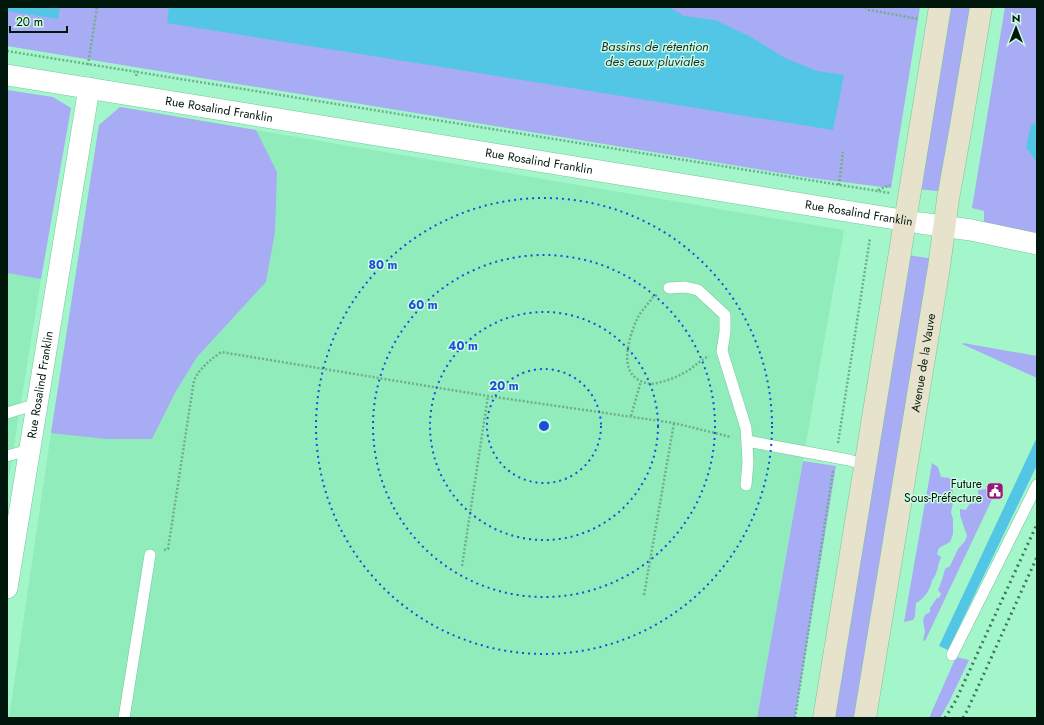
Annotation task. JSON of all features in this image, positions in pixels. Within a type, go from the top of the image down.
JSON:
[{"type":"main road","points":[[824,718],[940,7]]},
{"type":"main road","name":"Avenue de la Vauve","points":[[865,718],[939,267],[943,226],[981,7]]},
{"type":"street","name":"Rue Rosalind Franklin","points":[[7,75],[982,232],[1037,244]]},
{"type":"street","name":"Rue Rosalind Franklin","points":[[7,588],[89,88]]},
{"type":"lane","points":[[669,288],[685,286],[698,290],[725,315],[725,332],[722,351],[746,428],[748,462],[746,485]]},
{"type":"lane","points":[[7,413],[37,404]]},
{"type":"lane","points":[[747,441],[849,460],[865,465]]},
{"type":"lane","points":[[7,456],[29,450]]},
{"type":"lane","points":[[952,655],[1037,485]]},
{"type":"lane","points":[[124,718],[150,555]]},
{"type":"path","points":[[88,65],[97,7]]},
{"type":"path","points":[[865,7],[869,10],[920,19]]},
{"type":"path","points":[[7,51],[876,191]]},
{"type":"path","points":[[135,95],[137,72]]},
{"type":"path","points":[[839,185],[843,152]]},
{"type":"path","points":[[795,718],[870,238]]},
{"type":"path","points":[[669,288],[653,297],[638,318],[626,356],[632,373],[636,378],[646,384],[660,383],[688,370],[703,359],[722,351]]},
{"type":"path","points":[[150,555],[168,549],[194,380],[208,361],[221,352],[488,396],[674,423],[747,441]]},
{"type":"path","points":[[632,416],[641,381]]},
{"type":"path","points":[[462,566],[488,396]]},
{"type":"path","points":[[644,595],[674,423]]},
{"type":"shaded area","points":[[7,7],[920,7],[891,188],[811,178],[7,46]]},
{"type":"shaded area","points":[[948,7],[976,7],[946,192],[918,189]]},
{"type":"shaded area","points":[[1005,7],[1037,7],[1037,233],[984,224],[984,211],[972,208]]},
{"type":"shaded area","points":[[7,90],[53,97],[71,108],[41,279],[7,273]]},
{"type":"shaded area","points":[[120,107],[844,230],[757,718],[9,718],[51,433],[99,125]]},
{"type":"shaded area","points":[[120,107],[256,130],[277,172],[275,232],[266,282],[197,357],[176,391],[152,439],[106,439],[51,433],[99,125]]},
{"type":"shaded area","points":[[907,255],[935,259],[859,718],[834,718]]},
{"type":"shaded area","points":[[7,273],[41,279],[7,489]]},
{"type":"shaded area","points":[[962,344],[1037,356],[1037,378]]},
{"type":"shaded area","points":[[803,461],[836,466],[795,718],[757,718]]},
{"type":"shaded area","points":[[932,463],[938,467],[941,477],[950,478],[954,481],[951,512],[953,519],[953,534],[950,542],[939,548],[937,554],[941,557],[936,573],[927,593],[916,603],[915,616],[913,620],[904,622]]},
{"type":"shaded area","points":[[988,489],[995,493],[925,641],[923,640],[925,632],[923,620],[925,615],[930,612],[930,608],[937,598],[939,598],[941,594],[938,590],[945,569],[950,566],[958,549],[965,541],[967,536],[960,515],[960,509],[966,510],[970,503],[978,497],[978,490]]},
{"type":"shaded area","points":[[956,657],[969,660],[940,718],[929,718]]},
{"type":"water","points":[[7,7],[60,7],[58,19],[7,11]]},
{"type":"water","name":"Bassins de rétention des eaux pluviales","points":[[169,7],[669,7],[684,16],[715,20],[751,37],[785,58],[817,71],[844,75],[833,130],[167,23]]},
{"type":"water","points":[[1037,122],[1037,163],[1026,147],[1031,125]]},
{"type":"water","points":[[1037,437],[1037,465],[948,650],[939,646]]},
{"type":"railway","points":[[945,718],[956,700],[1037,524]]},
{"type":"railway","points":[[963,718],[1037,557]]},
{"type":"place","name":"Future Sous-Préfecture","points":[[995,491]]}]
